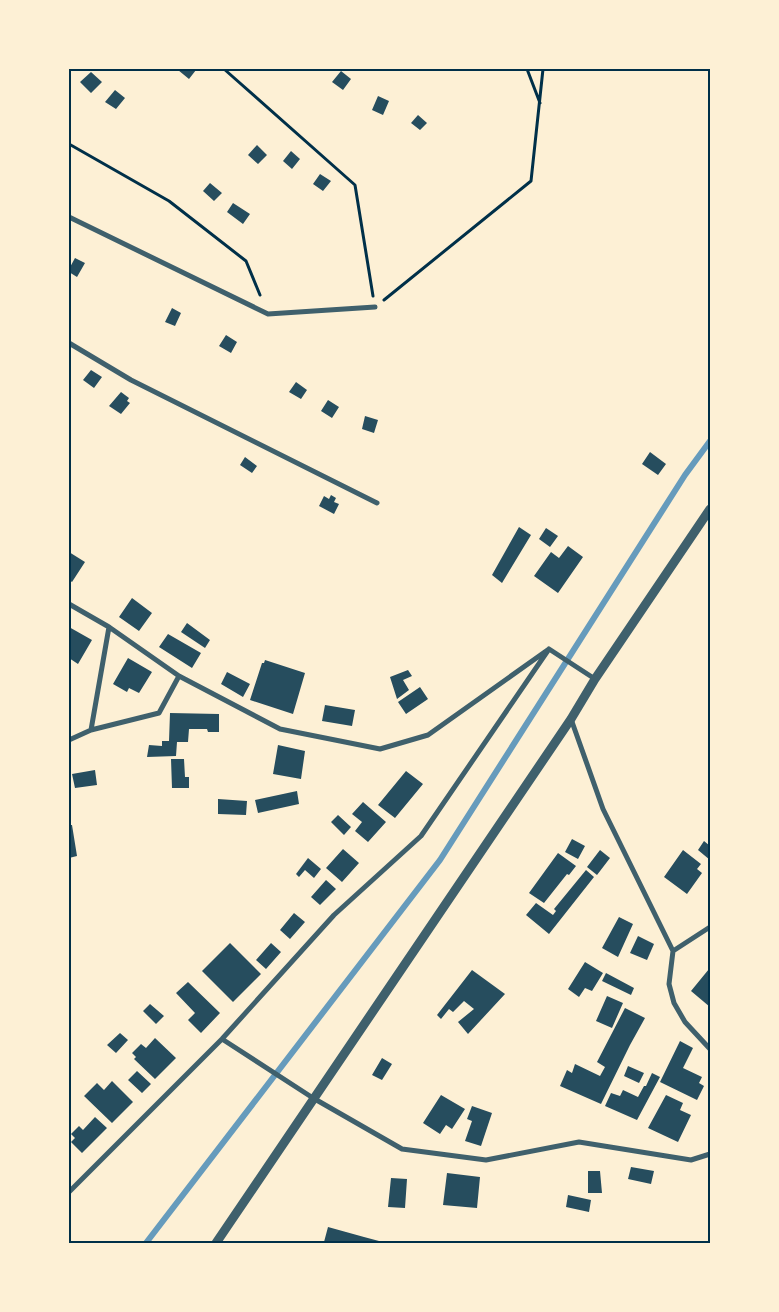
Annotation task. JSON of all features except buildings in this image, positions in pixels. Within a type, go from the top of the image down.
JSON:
[{"type":"street","points":[[69,217],[268,314],[375,307]]},
{"type":"street","points":[[69,343],[131,380],[377,502]]},
{"type":"street","points":[[216,1243],[571,719],[595,679],[710,509]]},
{"type":"street","points":[[69,604],[109,627],[179,676],[280,729],[380,748],[428,735],[549,649]]},
{"type":"street","points":[[91,730],[109,627]]},
{"type":"street","points":[[549,649],[595,679]]},
{"type":"street","points":[[69,1192],[222,1039],[334,915],[421,836],[549,649]]},
{"type":"street","points":[[69,740],[91,730],[159,712],[179,676]]},
{"type":"street","points":[[571,719],[603,809],[673,951],[669,984],[674,1004],[685,1022],[710,1049]]},
{"type":"street","points":[[673,951],[710,927]]},
{"type":"street","points":[[222,1039],[313,1098],[402,1150],[486,1160],[579,1142],[691,1160],[710,1154]]},
{"type":"path","points":[[224,69],[355,185],[375,307],[530,181],[543,69]]},
{"type":"path","points":[[527,69],[540,103]]},
{"type":"path","points":[[69,144],[169,201],[246,261],[268,314]]},
{"type":"waterway","points":[[146,1243],[440,860],[685,475],[710,441]]}]
